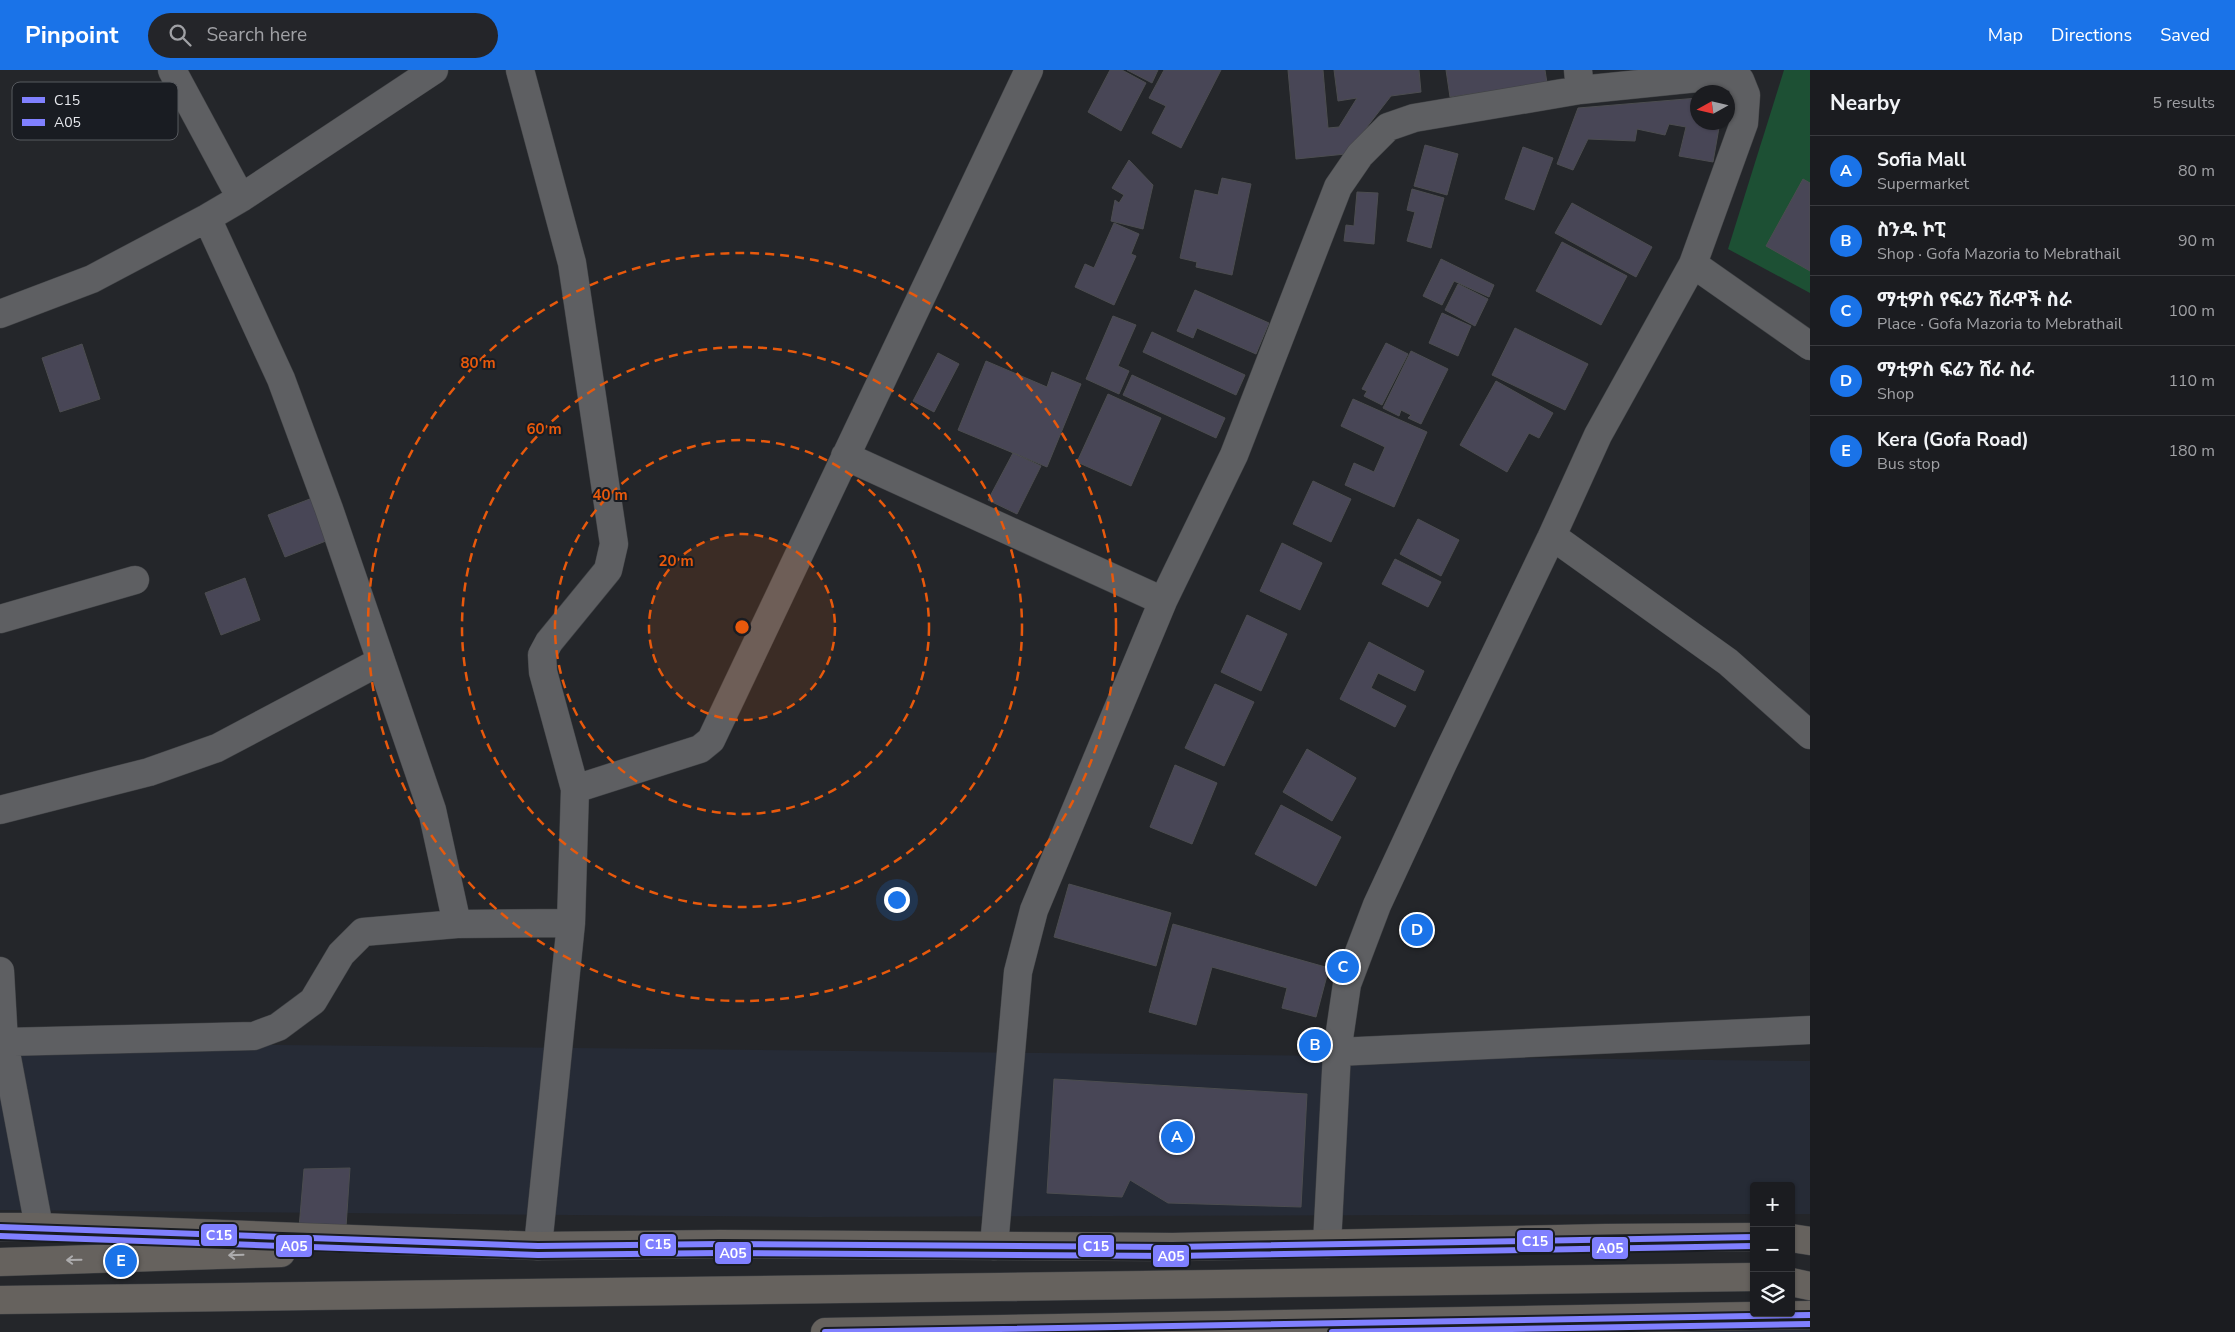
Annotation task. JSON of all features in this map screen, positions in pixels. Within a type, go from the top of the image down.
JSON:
[{"type":"main road","points":[[0,1227],[538,1246],[720,1244],[1173,1247],[1605,1238],[1750,1237]]},
{"type":"main road","points":[[1795,1239],[1810,1241]]},
{"type":"main road","points":[[0,1262],[129,1259],[477,1244]]},
{"type":"main road","points":[[1795,1275],[1810,1274]]},
{"type":"main road","points":[[0,1300],[1750,1277]]},
{"type":"main road","points":[[1795,1283],[1810,1286]]},
{"type":"main road","points":[[825,1332],[1606,1325],[1810,1315]]},
{"type":"street","points":[[172,70],[241,198]]},
{"type":"street","points":[[520,70],[572,263],[614,544],[608,570],[549,642],[542,655],[543,672],[575,788],[571,924],[538,1246]]},
{"type":"street","points":[[575,788],[700,749],[711,740],[1029,70]]},
{"type":"street","points":[[0,314],[92,279],[207,218],[241,198],[420,74]]},
{"type":"street","points":[[994,1246],[1018,972],[1034,910],[1163,601],[1234,455],[1338,187],[1360,154],[1388,127],[1414,118],[1579,80],[1727,75],[1740,80],[1746,94],[1744,123],[1693,264],[1598,435],[1552,536],[1442,762],[1377,904],[1347,984],[1337,1052],[1327,1244]]},
{"type":"street","points":[[207,218],[281,379],[329,509],[432,810],[456,924]]},
{"type":"street","points":[[1693,264],[1810,346]]},
{"type":"street","points":[[845,456],[1163,601]]},
{"type":"street","points":[[1552,536],[1728,662],[1810,735]]},
{"type":"street","points":[[0,619],[135,580]]},
{"type":"street","points":[[0,810],[149,772],[217,748],[382,661]]},
{"type":"street","points":[[2,1041],[254,1036],[278,1027],[313,1001],[341,954],[363,932],[456,924],[571,924]]},
{"type":"street","points":[[0,971],[2,1041],[39,1227]]},
{"type":"street","points":[[1337,1052],[1810,1030]]},
{"type":"shaded area","points":[[0,1042],[1810,1061],[1810,1214],[1795,1214],[1795,1182],[1750,1182],[1750,1214],[812,1217],[0,1210]]},
{"type":"shaded area","points":[[1810,1329],[1810,1332],[1665,1332]]},
{"type":"green space","points":[[1784,70],[1810,70],[1810,293],[1728,249]]},
{"type":"building","points":[[1110,70],[1122,70],[1146,83],[1121,131],[1088,112]]},
{"type":"building","points":[[1127,70],[1158,70],[1152,83]]},
{"type":"building","points":[[1164,70],[1221,70],[1181,148],[1152,133],[1166,106],[1149,98]]},
{"type":"building","points":[[1288,70],[1323,70],[1328,128],[1339,127],[1357,98],[1338,101],[1334,70],[1419,70],[1421,92],[1391,96],[1346,154],[1296,159]]},
{"type":"building","points":[[1446,70],[1545,70],[1547,83],[1450,97]]},
{"type":"building","points":[[1690,99],[1690,130],[1719,130],[1713,162],[1679,156],[1686,127],[1669,124],[1665,135],[1637,129],[1635,141],[1588,139],[1573,170],[1557,164],[1578,108]]},
{"type":"building","points":[[1425,145],[1458,154],[1447,195],[1414,186]]},
{"type":"building","points":[[1523,147],[1553,158],[1534,210],[1505,199]]},
{"type":"building","points":[[1129,160],[1153,185],[1143,229],[1111,221],[1115,200],[1119,203],[1124,195],[1112,188]]},
{"type":"building","points":[[1222,178],[1251,184],[1232,275],[1196,267],[1197,262],[1180,258],[1195,190],[1218,195]]},
{"type":"building","points":[[1803,179],[1810,183],[1810,271],[1766,246]]},
{"type":"building","points":[[1412,189],[1444,198],[1431,248],[1407,241],[1415,212],[1407,210]]},
{"type":"building","points":[[1357,192],[1378,193],[1374,244],[1344,241],[1346,225],[1354,226]]},
{"type":"building","points":[[1572,203],[1652,247],[1636,277],[1555,233]]},
{"type":"building","points":[[1114,223],[1139,234],[1131,254],[1136,256],[1114,305],[1075,287],[1085,264],[1094,268]]},
{"type":"building","points":[[1562,242],[1627,276],[1601,325],[1536,291]]},
{"type":"building","points":[[1441,259],[1494,285],[1489,297],[1454,281],[1442,305],[1423,296]]},
{"type":"building","points":[[1458,284],[1488,299],[1475,326],[1445,310]]},
{"type":"building","points":[[1195,290],[1269,323],[1256,354],[1197,328],[1193,338],[1177,331]]},
{"type":"building","points":[[1442,313],[1471,326],[1458,356],[1429,343]]},
{"type":"building","points":[[1113,316],[1136,325],[1118,366],[1129,371],[1119,394],[1086,379]]},
{"type":"building","points":[[1515,328],[1588,364],[1565,410],[1492,375]]},
{"type":"building","points":[[1152,332],[1245,375],[1236,395],[1143,352]]},
{"type":"building","points":[[1386,343],[1408,354],[1382,405],[1364,396],[1367,391],[1362,389]]},
{"type":"building","points":[[82,344],[100,399],[60,412],[42,358]]},
{"type":"building","points":[[1411,351],[1448,369],[1421,424],[1408,418],[1411,415],[1401,410],[1399,416],[1383,408]]},
{"type":"building","points":[[938,353],[959,364],[934,412],[913,401]]},
{"type":"building","points":[[986,361],[1047,387],[1052,372],[1081,384],[1047,467],[958,430]]},
{"type":"building","points":[[1132,375],[1225,418],[1216,438],[1123,395]]},
{"type":"building","points":[[1496,381],[1553,413],[1539,438],[1529,433],[1507,472],[1460,445]]},
{"type":"building","points":[[1108,394],[1161,418],[1131,486],[1077,462]]},
{"type":"building","points":[[1353,399],[1427,432],[1394,507],[1345,485],[1354,463],[1374,472],[1385,447],[1341,426]]},
{"type":"building","points":[[1013,453],[1041,466],[1017,514],[988,500]]},
{"type":"building","points":[[1313,481],[1351,499],[1331,542],[1293,524]]},
{"type":"building","points":[[315,497],[331,539],[285,557],[268,515]]},
{"type":"building","points":[[1418,519],[1459,540],[1441,576],[1400,554]]},
{"type":"building","points":[[1282,543],[1322,563],[1300,610],[1260,591]]},
{"type":"building","points":[[1395,559],[1441,582],[1428,607],[1382,584]]},
{"type":"building","points":[[245,578],[260,620],[221,635],[205,593]]},
{"type":"building","points":[[1247,615],[1287,634],[1261,691],[1221,672]]},
{"type":"building","points":[[1369,642],[1424,671],[1415,691],[1378,673],[1371,688],[1406,706],[1395,727],[1340,699]]},
{"type":"building","points":[[1215,684],[1254,702],[1224,766],[1185,748]]},
{"type":"building","points":[[1307,749],[1356,778],[1332,821],[1283,792]]},
{"type":"building","points":[[1175,765],[1217,783],[1192,844],[1150,827]]},
{"type":"building","points":[[1281,805],[1341,837],[1316,886],[1255,854]]},
{"type":"building","points":[[1069,884],[1171,913],[1156,966],[1054,937]]},
{"type":"building","points":[[1173,924],[1329,968],[1316,1017],[1282,1008],[1287,988],[1212,967],[1196,1025],[1149,1012]]},
{"type":"building","points":[[1054,1079],[1307,1094],[1301,1207],[1168,1203],[1130,1180],[1122,1197],[1047,1193]]},
{"type":"building","points":[[350,1168],[346,1227],[299,1228],[304,1169]]},
{"type":"transit line","name":"C15","points":[[0,1227],[538,1246],[720,1244],[1173,1247],[1750,1237]]},
{"type":"transit line","name":"A05","points":[[0,1236],[538,1255],[720,1253],[1173,1256],[1750,1246]]},
{"type":"transit line","name":"C15","points":[[825,1332],[1810,1315]]},
{"type":"transit line","name":"A05","points":[[1332,1332],[1810,1324]]},
{"type":"place","name":"ማቲዎስ ፍሬን ሸራ ስራ","points":[[1417,930]]},
{"type":"place","name":"ማቲዎስ የፍሬን ሸራዋች ስራ","points":[[1343,967]]},
{"type":"place","name":"ስንዱ ኮፒ","points":[[1315,1045]]},
{"type":"place","name":"Sofia Mall","points":[[1177,1137]]},
{"type":"place","name":"Kera (Gofa Road)","points":[[121,1261]]}]
